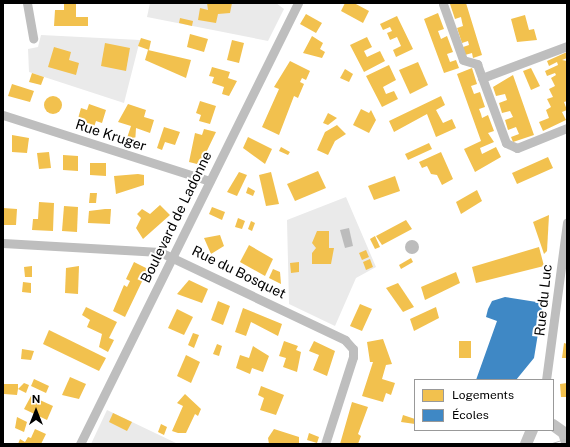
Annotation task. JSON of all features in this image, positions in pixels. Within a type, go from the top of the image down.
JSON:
[{"type":"main road","points":[[557,425],[567,442]]},
{"type":"street","points":[[27,3],[33,38]]},
{"type":"street","name":"Boulevard de Ladonne","points":[[80,444],[298,3]]},
{"type":"street","points":[[443,4],[463,60],[477,64],[506,143],[511,147],[567,128]]},
{"type":"street","points":[[482,78],[567,46]]},
{"type":"street","name":"Rue Kruger","points":[[3,115],[210,181]]},
{"type":"street","name":"Rue du Luc","points":[[546,379],[567,222]]},
{"type":"street","name":"Rue du Bosquet","points":[[3,242],[160,252],[173,256],[346,340],[353,349],[325,444]]},
{"type":"shaded area","points":[[150,3],[276,3],[284,9],[268,41],[147,17]]},
{"type":"shaded area","points":[[41,35],[140,40],[124,103],[29,72],[28,49],[38,47]]},
{"type":"shaded area","points":[[346,197],[376,267],[356,278],[335,326],[289,304],[287,220]]},
{"type":"shaded area","points":[[349,228],[353,246],[345,248],[340,230]]},
{"type":"shaded area","points":[[409,240],[415,240],[419,244],[419,250],[415,254],[409,254],[405,250],[405,244]]},
{"type":"shaded area","points":[[107,410],[178,444],[91,444]]},
{"type":"building: Logements","points":[[64,3],[76,3],[76,17],[88,17],[88,26],[54,26],[55,10],[64,10]]},
{"type":"building: Logements","points":[[207,3],[232,3],[230,13],[218,14],[216,23],[198,20],[200,8],[208,10]]},
{"type":"building: Logements","points":[[345,3],[354,3],[369,11],[363,23],[341,11]]},
{"type":"building: Logements","points":[[466,3],[482,55],[473,58],[472,53],[465,55],[463,47],[469,45],[468,41],[462,43],[457,28],[463,26],[461,17],[455,19],[450,4]]},
{"type":"building: Logements","points":[[438,13],[444,29],[438,31],[441,39],[447,36],[453,52],[447,54],[450,62],[456,60],[459,68],[444,73],[424,19]]},
{"type":"building: Logements","points":[[306,14],[322,23],[316,33],[300,24]]},
{"type":"building: Logements","points":[[525,15],[529,30],[534,29],[537,40],[517,42],[511,19]]},
{"type":"building: Logements","points":[[397,16],[413,49],[396,57],[393,50],[401,46],[397,37],[390,40],[387,33],[392,31],[390,27],[383,30],[380,24]]},
{"type":"building: Logements","points":[[180,18],[193,21],[192,26],[179,23]]},
{"type":"building: Logements","points":[[190,34],[208,39],[204,52],[187,47]]},
{"type":"building: Logements","points":[[312,36],[323,43],[320,49],[325,52],[322,58],[303,53]]},
{"type":"building: Logements","points":[[367,37],[372,47],[364,51],[367,57],[380,51],[385,61],[364,72],[350,45]]},
{"type":"building: Logements","points":[[141,38],[151,41],[149,50],[138,46]]},
{"type":"building: Logements","points":[[232,40],[244,43],[239,63],[227,60]]},
{"type":"building: Logements","points":[[105,43],[130,48],[126,71],[101,66]]},
{"type":"building: Logements","points":[[54,47],[71,52],[69,60],[79,63],[76,75],[48,67]]},
{"type":"building: Logements","points":[[148,50],[191,60],[186,78],[145,60]]},
{"type":"building: Logements","points":[[567,52],[567,58],[562,60],[567,61],[567,101],[564,102],[567,110],[562,112],[566,120],[543,131],[539,122],[549,118],[546,110],[551,107],[547,99],[553,97],[549,89],[555,86],[551,78],[556,75],[555,73],[547,76],[545,71],[558,65],[557,62],[549,66],[547,61]]},
{"type":"building: Logements","points":[[290,61],[310,71],[306,80],[302,78],[300,82],[304,84],[298,98],[294,96],[279,135],[262,127],[279,89],[274,87]]},
{"type":"building: Logements","points":[[418,62],[428,85],[410,94],[399,70]]},
{"type":"building: Logements","points":[[389,65],[396,80],[383,87],[386,94],[394,91],[398,99],[382,107],[366,76]]},
{"type":"building: Logements","points":[[212,67],[230,72],[228,78],[237,81],[229,96],[222,94],[224,87],[212,83],[214,77],[209,76]]},
{"type":"building: Logements","points":[[472,68],[477,84],[471,86],[474,94],[480,92],[485,107],[479,109],[482,118],[488,115],[494,131],[488,133],[494,142],[480,148],[482,154],[496,147],[501,157],[475,172],[464,149],[481,141],[457,74]]},
{"type":"building: Logements","points":[[531,68],[540,86],[531,90],[523,71]]},
{"type":"building: Logements","points":[[345,69],[353,74],[349,82],[340,78]]},
{"type":"building: Logements","points":[[32,73],[44,77],[41,85],[29,82]]},
{"type":"building: Logements","points":[[513,75],[534,135],[513,142],[511,137],[519,134],[516,127],[508,130],[505,120],[513,117],[510,111],[502,113],[499,103],[507,100],[505,94],[496,96],[493,87]]},
{"type":"building: Logements","points":[[12,84],[34,91],[30,102],[8,96]]},
{"type":"building: Logements","points":[[49,96],[57,96],[62,101],[60,112],[57,114],[49,114],[44,109],[44,101]]},
{"type":"building: Logements","points":[[441,96],[445,105],[436,110],[443,123],[452,119],[456,128],[436,137],[427,114],[394,132],[389,121]]},
{"type":"building: Logements","points":[[200,101],[216,106],[210,124],[199,121],[201,115],[196,113]]},
{"type":"building: Logements","points":[[89,104],[106,110],[102,123],[96,121],[94,127],[77,122],[81,108],[87,110]]},
{"type":"building: Logements","points":[[128,104],[146,110],[144,117],[154,120],[150,133],[136,128],[135,144],[126,141],[131,126],[118,122]]},
{"type":"building: Logements","points":[[361,109],[369,113],[371,110],[376,120],[369,133],[353,125]]},
{"type":"building: Logements","points":[[328,113],[337,118],[328,125],[323,123]]},
{"type":"building: Logements","points":[[337,125],[346,134],[335,141],[328,155],[317,150],[325,132]]},
{"type":"building: Logements","points":[[164,127],[180,132],[175,145],[165,142],[162,150],[157,148]]},
{"type":"building: Logements","points":[[204,129],[216,132],[202,161],[197,164],[189,162],[195,133],[202,135]]},
{"type":"building: Logements","points":[[12,135],[29,138],[27,153],[12,152]]},
{"type":"building: Logements","points":[[248,137],[272,149],[265,164],[243,148]]},
{"type":"building: Logements","points":[[429,143],[432,149],[408,160],[405,154]]},
{"type":"building: Logements","points":[[281,147],[290,152],[288,155],[279,151]]},
{"type":"building: Logements","points":[[49,152],[51,168],[39,169],[37,153]]},
{"type":"building: Logements","points":[[441,152],[453,179],[442,185],[437,175],[431,174],[427,166],[422,168],[419,162]]},
{"type":"building: Logements","points":[[63,155],[78,156],[78,171],[63,170]]},
{"type":"building: Logements","points":[[548,157],[553,168],[517,184],[512,173]]},
{"type":"building: Logements","points":[[90,163],[106,163],[106,176],[90,175]]},
{"type":"building: Logements","points":[[318,171],[326,188],[295,201],[287,184]]},
{"type":"building: Logements","points":[[239,172],[247,175],[237,196],[227,192]]},
{"type":"building: Logements","points":[[271,172],[279,204],[266,206],[259,175]]},
{"type":"building: Logements","points":[[144,175],[144,185],[116,194],[114,176]]},
{"type":"building: Logements","points":[[395,176],[400,191],[374,200],[368,186]]},
{"type":"building: Logements","points":[[248,187],[255,191],[253,196],[246,193]]},
{"type":"building: Logements","points":[[477,190],[482,201],[461,214],[456,202]]},
{"type":"building: Logements","points":[[90,193],[97,193],[96,203],[89,203]]},
{"type":"building: Logements","points":[[39,202],[54,203],[53,231],[32,230],[33,219],[38,219]]},
{"type":"building: Logements","points":[[160,205],[170,215],[143,239],[136,228],[141,218],[137,214],[142,209],[150,214]]},
{"type":"building: Logements","points":[[64,206],[78,207],[77,232],[62,231]]},
{"type":"building: Logements","points":[[212,207],[225,212],[222,220],[209,214]]},
{"type":"building: Logements","points":[[3,208],[17,209],[16,225],[3,225]]},
{"type":"building: Logements","points":[[111,209],[110,224],[88,223],[89,211]]},
{"type":"building: Logements","points":[[549,215],[547,251],[544,254],[533,222]]},
{"type":"building: Logements","points":[[238,218],[245,221],[242,229],[235,227]]},
{"type":"building: Logements","points":[[406,220],[412,229],[382,245],[376,236]]},
{"type":"building: Logements","points":[[251,221],[255,223],[252,231],[248,229]]},
{"type":"building: Logements","points":[[317,231],[329,231],[329,248],[334,248],[331,264],[312,264],[312,253],[316,248],[312,243]]},
{"type":"building: Logements","points":[[220,235],[224,246],[211,254],[204,238]]},
{"type":"building: Logements","points":[[375,236],[380,247],[375,249],[370,239]]},
{"type":"building: Logements","points":[[249,245],[273,259],[265,276],[240,262]]},
{"type":"building: Logements","points":[[539,247],[544,266],[476,283],[472,267]]},
{"type":"building: Logements","points":[[366,250],[369,257],[362,260],[359,253]]},
{"type":"building: Logements","points":[[411,258],[413,262],[401,269],[399,265]]},
{"type":"building: Logements","points":[[370,259],[373,267],[366,270],[363,262]]},
{"type":"building: Logements","points":[[134,262],[148,269],[125,317],[113,311],[124,285],[127,287],[130,281],[126,279]]},
{"type":"building: Logements","points":[[299,262],[299,272],[291,273],[290,263]]},
{"type":"building: Logements","points":[[32,266],[32,277],[25,277],[24,267]]},
{"type":"building: Logements","points":[[79,266],[78,294],[65,293],[66,268]]},
{"type":"building: Logements","points":[[273,269],[280,272],[281,284],[269,278]]},
{"type":"building: Logements","points":[[456,272],[460,283],[425,300],[421,287]]},
{"type":"building: Logements","points":[[189,280],[208,289],[202,303],[177,294]]},
{"type":"building: Logements","points":[[23,282],[31,283],[31,293],[22,292]]},
{"type":"building: Logements","points":[[398,283],[414,307],[403,312],[386,288]]},
{"type":"building: Logements","points":[[218,301],[230,306],[223,325],[211,320]]},
{"type":"building: Logements","points":[[360,304],[372,309],[362,331],[350,326]]},
{"type":"building: Logements","points":[[86,307],[117,322],[109,338],[114,340],[108,352],[99,347],[102,334],[87,327],[90,320],[82,315]]},
{"type":"building: Logements","points":[[436,307],[439,318],[414,331],[410,319]]},
{"type":"building: Logements","points":[[243,308],[282,324],[278,336],[251,322],[246,336],[235,332]]},
{"type":"building: Logements","points":[[177,309],[193,317],[184,335],[168,328]]},
{"type":"building: Logements","points":[[49,330],[106,358],[99,371],[43,344]]},
{"type":"building: Logements","points":[[193,333],[199,335],[194,348],[188,345]]},
{"type":"building: Logements","points":[[383,339],[392,364],[386,365],[382,379],[395,383],[391,395],[386,393],[383,402],[362,396],[373,362],[370,362],[367,342]]},
{"type":"building: Logements","points":[[284,341],[298,346],[296,350],[301,352],[297,372],[283,367],[286,358],[279,356]]},
{"type":"building: Logements","points":[[314,341],[335,351],[327,376],[313,370],[319,355],[309,351]]},
{"type":"building: Logements","points":[[459,341],[471,341],[471,358],[459,358]]},
{"type":"building: Logements","points":[[564,343],[567,344],[567,358],[562,358]]},
{"type":"building: Logements","points":[[217,344],[222,346],[219,356],[213,354]]},
{"type":"building: Logements","points":[[253,346],[269,356],[263,372],[252,368],[250,374],[236,368],[240,355],[249,358]]},
{"type":"building: Logements","points":[[22,349],[34,351],[31,360],[21,359]]},
{"type":"building: Logements","points":[[186,355],[200,362],[191,383],[177,376]]},
{"type":"building: Logements","points":[[70,377],[86,384],[79,399],[62,395]]},
{"type":"building: Logements","points":[[34,379],[49,386],[46,393],[31,386]]},
{"type":"building: Logements","points":[[24,383],[29,385],[26,393],[18,389]]},
{"type":"building: Logements","points":[[567,383],[567,397],[561,397],[560,384]]},
{"type":"building: Logements","points":[[4,384],[18,384],[17,395],[4,394]]},
{"type":"building: Logements","points":[[261,386],[284,395],[276,415],[260,410],[264,398],[258,395]]},
{"type":"building: Logements","points":[[185,394],[201,409],[198,416],[195,414],[186,433],[178,433],[172,431],[183,406],[177,403]]},
{"type":"building: Logements","points":[[31,396],[53,406],[47,420],[24,409]]},
{"type":"building: Logements","points":[[352,402],[368,407],[358,434],[361,436],[358,444],[340,444]]},
{"type":"building: Logements","points":[[113,413],[132,422],[127,431],[109,422]]},
{"type":"building: Logements","points":[[403,415],[414,419],[414,424],[401,422]]},
{"type":"building: Logements","points":[[17,417],[27,422],[24,432],[15,428]]},
{"type":"building: Logements","points":[[161,424],[167,427],[164,435],[158,432]]},
{"type":"building: Logements","points":[[35,429],[46,434],[41,444],[18,444],[20,439],[25,442],[28,437],[31,438]]},
{"type":"building: Logements","points":[[274,429],[299,437],[299,444],[269,444],[268,438]]},
{"type":"building: Logements","points":[[309,433],[319,437],[317,443],[307,440]]},
{"type":"building: Écoles","points":[[505,297],[543,303],[534,358],[517,379],[476,379],[497,321],[486,317],[492,301]]},
{"type":"tram line","points":[[549,444],[567,438]]}]
